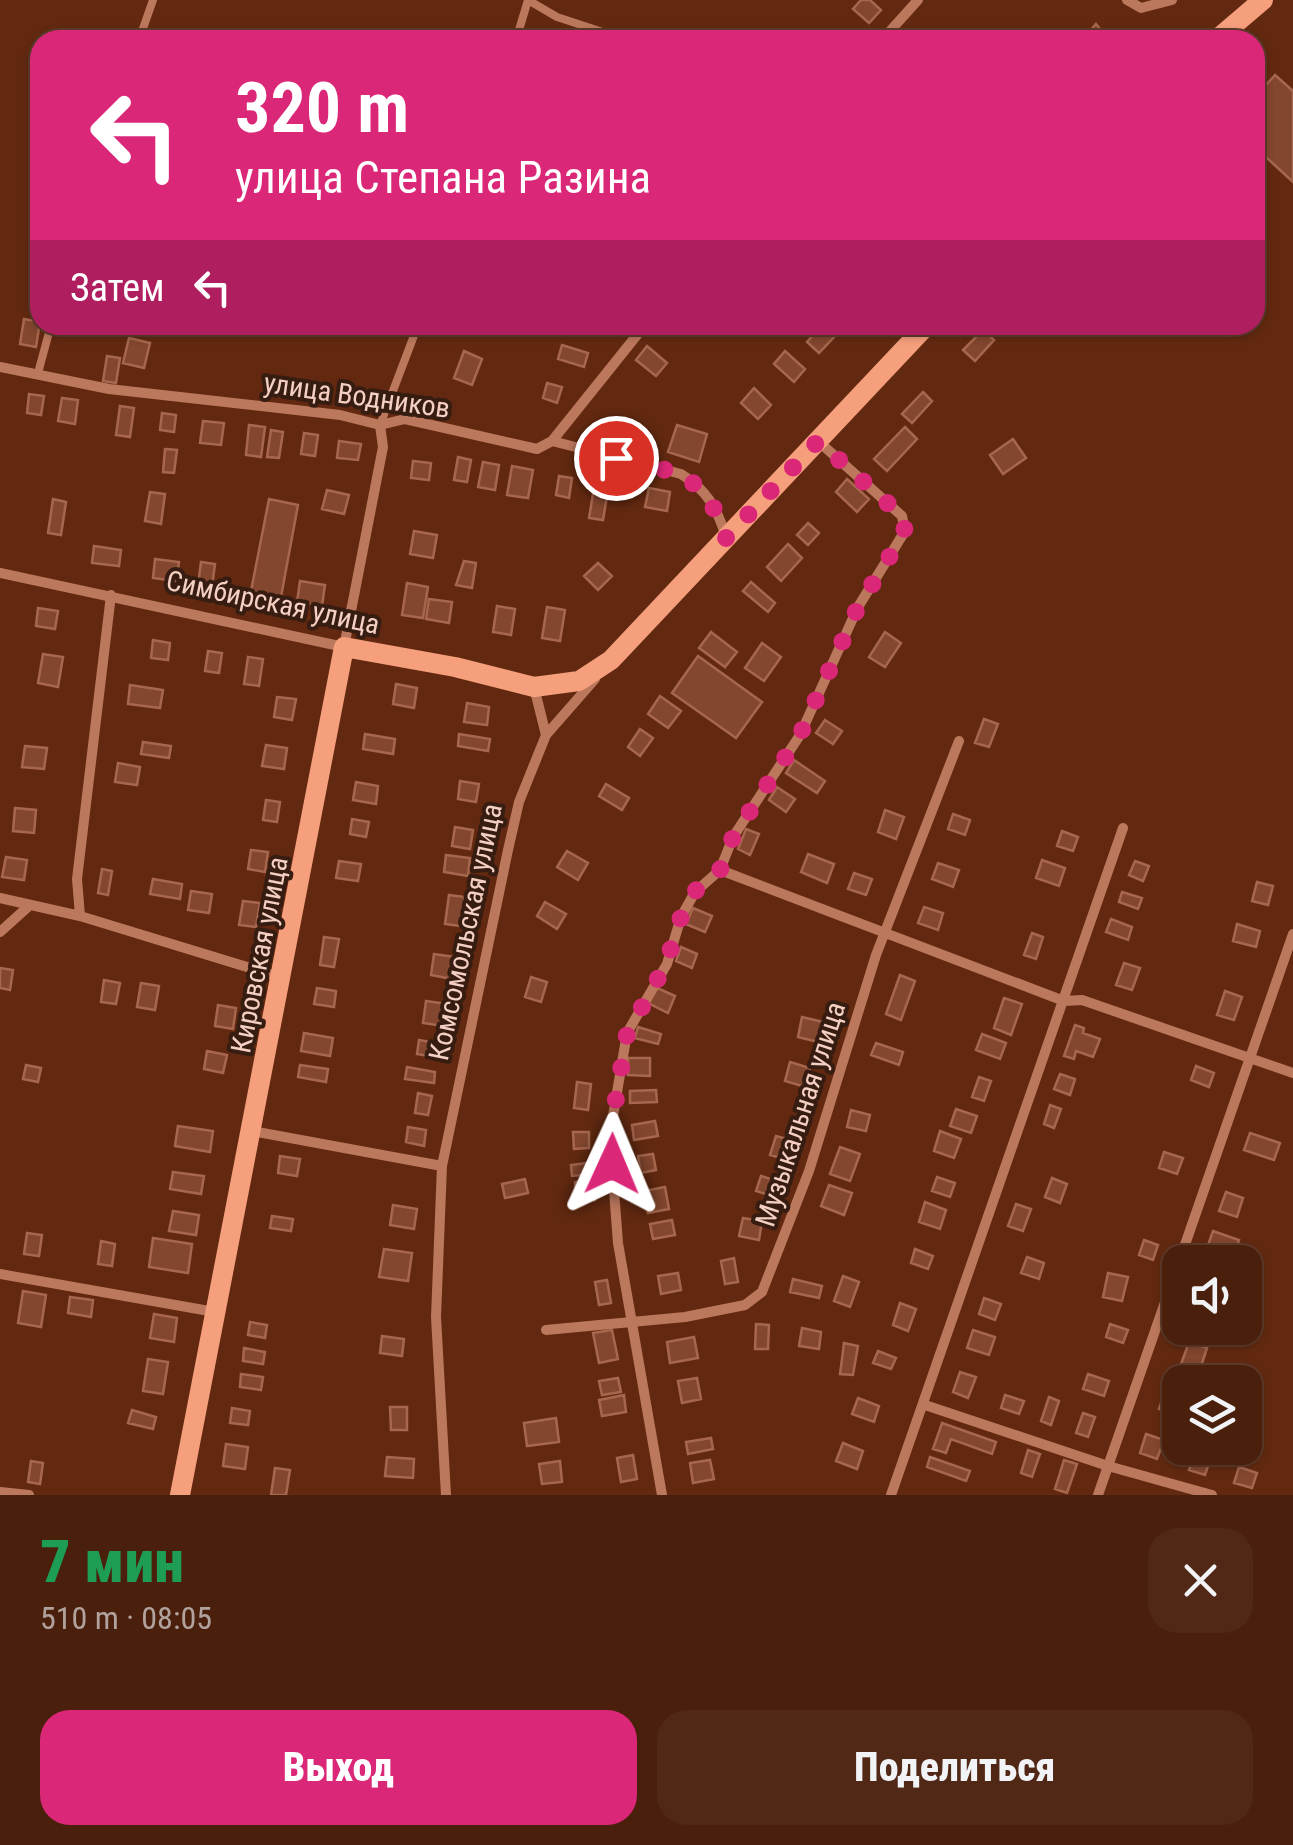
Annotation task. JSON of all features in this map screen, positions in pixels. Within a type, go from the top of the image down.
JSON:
[{"type":"main road","points":[[1228,30],[1262,0]]},
{"type":"main road","points":[[534,688],[579,681],[612,660],[918,335]]},
{"type":"main road","name":"Симбирская улица","points":[[344,647],[455,667],[534,688]]},
{"type":"main road","name":"Кировская улица","points":[[180,1495],[344,647]]},
{"type":"street","points":[[891,30],[918,0]]},
{"type":"street","points":[[1128,0],[1142,8],[1172,0]]},
{"type":"street","points":[[552,441],[636,335]]},
{"type":"street","name":"улица Водников","points":[[0,367],[108,389],[322,413],[380,425],[405,420],[537,448],[552,441],[680,474],[697,484],[716,506],[726,538]]},
{"type":"street","name":"Кировская улица","points":[[344,647],[383,446],[380,425]]},
{"type":"street","points":[[662,1495],[618,1243],[612,1122],[627,1034],[666,964],[681,917],[694,892],[720,870],[733,837],[800,735],[858,607],[905,532],[902,516],[818,441]]},
{"type":"street","name":"Симбирская улица","points":[[0,573],[344,647]]},
{"type":"street","points":[[80,916],[77,879],[112,595]]},
{"type":"street","name":"Комсомольская улица","points":[[446,1495],[436,1317],[442,1166],[519,802],[546,735],[612,660]]},
{"type":"street","points":[[534,688],[546,735]]},
{"type":"street","name":"Музыкальная улица","points":[[546,1330],[685,1317],[745,1305],[762,1292],[809,1170],[850,1028],[959,741]]},
{"type":"street","points":[[891,1495],[1123,828]]},
{"type":"street","points":[[720,870],[1064,1001],[1082,1000],[1293,1073]]},
{"type":"street","points":[[0,898],[80,916],[283,978]]},
{"type":"street","points":[[0,932],[30,905]]},
{"type":"street","points":[[1098,1495],[1293,934]]},
{"type":"street","points":[[252,1131],[442,1166]]},
{"type":"street","points":[[0,1274],[216,1312]]},
{"type":"street","points":[[925,1405],[1108,1466],[1212,1495]]},
{"type":"street","points":[[0,1492],[29,1495]]},
{"type":"lane","points":[[142,30],[153,0]]},
{"type":"lane","points":[[519,30],[528,0],[557,17],[597,30]]},
{"type":"lane","points":[[38,373],[48,335]]},
{"type":"lane","points":[[380,425],[414,335]]},
{"type":"building","points":[[861,0],[870,0],[881,10],[869,23],[853,9]]},
{"type":"building","points":[[1275,75],[1293,91],[1293,182],[1265,156],[1265,86]]},
{"type":"building","points":[[24,319],[30,320],[30,335],[38,335],[36,347],[20,344]]},
{"type":"building","points":[[813,335],[834,337],[819,353],[807,342]]},
{"type":"building","points":[[978,335],[988,335],[994,340],[975,361],[963,350]]},
{"type":"building","points":[[129,338],[150,343],[144,368],[123,363]]},
{"type":"building","points":[[562,345],[588,353],[584,367],[558,359]]},
{"type":"building","points":[[647,346],[667,363],[656,376],[636,360]]},
{"type":"building","points":[[464,351],[482,359],[472,385],[454,378]]},
{"type":"building","points":[[785,351],[805,369],[794,382],[774,364]]},
{"type":"building","points":[[107,356],[120,358],[116,383],[103,381]]},
{"type":"building","points":[[547,383],[562,387],[557,403],[543,398]]},
{"type":"building","points":[[754,388],[771,405],[758,419],[741,403]]},
{"type":"building","points":[[923,392],[932,401],[912,423],[902,414]]},
{"type":"building","points":[[29,394],[44,396],[41,415],[27,413]]},
{"type":"building","points":[[62,398],[78,400],[75,424],[58,421]]},
{"type":"building","points":[[120,406],[134,408],[130,437],[116,435]]},
{"type":"building","points":[[162,413],[176,415],[174,432],[160,430]]},
{"type":"building","points":[[203,421],[224,423],[221,445],[200,443]]},
{"type":"building","points":[[249,425],[265,427],[261,457],[246,455]]},
{"type":"building","points":[[677,425],[707,434],[699,462],[668,452]]},
{"type":"building","points":[[905,427],[917,439],[887,471],[874,459]]},
{"type":"building","points":[[271,430],[283,432],[279,458],[267,457]]},
{"type":"building","points":[[304,433],[318,435],[315,456],[301,454]]},
{"type":"building","points":[[1013,439],[1026,458],[1003,474],[990,455]]},
{"type":"building","points":[[339,441],[361,444],[358,460],[337,458]]},
{"type":"building","points":[[165,449],[177,450],[174,473],[163,472]]},
{"type":"building","points":[[458,457],[471,460],[467,482],[454,480]]},
{"type":"building","points":[[413,461],[431,463],[429,480],[411,478]]},
{"type":"building","points":[[483,462],[499,465],[495,490],[478,487]]},
{"type":"building","points":[[512,466],[533,470],[528,498],[507,495]]},
{"type":"building","points":[[559,476],[572,478],[569,498],[556,495]]},
{"type":"building","points":[[847,479],[869,499],[857,512],[836,492]]},
{"type":"building","points":[[595,482],[609,484],[603,520],[589,518]]},
{"type":"building","points":[[649,488],[670,492],[667,511],[645,507]]},
{"type":"building","points":[[327,490],[349,495],[344,514],[322,509]]},
{"type":"building","points":[[150,492],[165,494],[161,524],[145,521]]},
{"type":"building","points":[[53,499],[66,502],[61,535],[48,533]]},
{"type":"building","points":[[269,499],[298,505],[281,597],[251,591]]},
{"type":"building","points":[[808,523],[819,533],[808,545],[797,535]]},
{"type":"building","points":[[414,531],[437,535],[433,558],[410,554]]},
{"type":"building","points":[[788,544],[802,558],[781,581],[767,567]]},
{"type":"building","points":[[94,546],[121,550],[119,566],[92,563]]},
{"type":"building","points":[[155,559],[179,562],[176,581],[153,578]]},
{"type":"building","points":[[464,561],[476,563],[472,588],[456,585]]},
{"type":"building","points":[[201,562],[215,564],[212,587],[198,585]]},
{"type":"building","points":[[598,563],[612,576],[598,590],[584,576]]},
{"type":"building","points":[[300,581],[325,585],[322,606],[297,602]]},
{"type":"building","points":[[751,582],[775,603],[768,612],[743,591]]},
{"type":"building","points":[[407,583],[428,587],[423,618],[402,615]]},
{"type":"building","points":[[429,599],[452,602],[449,623],[426,619]]},
{"type":"building","points":[[497,606],[515,609],[511,635],[493,632]]},
{"type":"building","points":[[547,607],[565,610],[560,641],[542,638]]},
{"type":"building","points":[[38,608],[58,611],[55,629],[36,626]]},
{"type":"building","points":[[711,632],[737,652],[725,667],[699,648]]},
{"type":"building","points":[[885,632],[901,643],[885,667],[869,657]]},
{"type":"building","points":[[153,640],[170,643],[168,660],[151,658]]},
{"type":"building","points":[[762,643],[781,657],[764,681],[745,668]]},
{"type":"building","points":[[208,651],[222,653],[219,673],[205,671]]},
{"type":"building","points":[[43,654],[63,657],[58,687],[38,683]]},
{"type":"building","points":[[698,656],[762,702],[736,738],[672,693]]},
{"type":"building","points":[[248,657],[263,659],[259,686],[244,684]]},
{"type":"building","points":[[396,684],[417,688],[414,708],[393,704]]},
{"type":"building","points":[[130,685],[163,690],[160,708],[128,704]]},
{"type":"building","points":[[660,696],[681,711],[668,728],[648,714]]},
{"type":"building","points":[[277,697],[296,699],[292,720],[274,717]]},
{"type":"building","points":[[467,703],[489,707],[487,725],[464,722]]},
{"type":"building","points":[[984,719],[998,724],[989,747],[975,743]]},
{"type":"building","points":[[825,720],[842,731],[833,744],[816,733]]},
{"type":"building","points":[[640,729],[653,738],[640,756],[628,747]]},
{"type":"building","points":[[365,734],[395,739],[393,754],[363,749]]},
{"type":"building","points":[[459,734],[490,739],[488,751],[458,746]]},
{"type":"building","points":[[143,742],[171,746],[169,758],[141,754]]},
{"type":"building","points":[[266,745],[287,748],[284,769],[262,766]]},
{"type":"building","points":[[25,746],[47,748],[44,769],[22,767]]},
{"type":"building","points":[[794,760],[825,781],[817,793],[786,773]]},
{"type":"building","points":[[118,763],[140,767],[137,785],[115,782]]},
{"type":"building","points":[[460,781],[479,784],[476,802],[458,799]]},
{"type":"building","points":[[356,782],[378,786],[376,804],[353,800]]},
{"type":"building","points":[[606,784],[629,798],[622,810],[599,796]]},
{"type":"building","points":[[777,787],[795,799],[786,812],[769,800]]},
{"type":"building","points":[[266,800],[280,802],[277,822],[263,820]]},
{"type":"building","points":[[15,808],[36,810],[34,833],[13,831]]},
{"type":"building","points":[[885,810],[904,817],[896,839],[878,832]]},
{"type":"building","points":[[953,814],[970,820],[965,835],[948,829]]},
{"type":"building","points":[[352,819],[369,822],[366,837],[350,834]]},
{"type":"building","points":[[455,827],[473,830],[470,849],[452,846]]},
{"type":"building","points":[[746,829],[759,834],[750,855],[738,849]]},
{"type":"building","points":[[1062,831],[1078,837],[1073,851],[1057,846]]},
{"type":"building","points":[[251,850],[268,852],[265,872],[248,869]]},
{"type":"building","points":[[567,851],[588,863],[578,880],[557,867]]},
{"type":"building","points":[[808,854],[834,864],[827,883],[801,872]]},
{"type":"building","points":[[446,855],[470,858],[468,876],[444,872]]},
{"type":"building","points":[[6,857],[27,860],[24,880],[2,877]]},
{"type":"building","points":[[1042,860],[1065,868],[1059,886],[1036,878]]},
{"type":"building","points":[[339,861],[361,864],[358,881],[336,878]]},
{"type":"building","points":[[1135,861],[1149,866],[1143,881],[1129,875]]},
{"type":"building","points":[[938,863],[959,870],[953,887],[932,879]]},
{"type":"building","points":[[102,869],[112,871],[108,895],[98,893]]},
{"type":"building","points":[[854,873],[872,879],[866,895],[848,889]]},
{"type":"building","points":[[153,879],[182,884],[180,899],[150,894]]},
{"type":"building","points":[[1257,882],[1273,886],[1268,905],[1252,901]]},
{"type":"building","points":[[191,891],[212,894],[209,913],[188,910]]},
{"type":"building","points":[[1122,892],[1142,898],[1138,909],[1119,902]]},
{"type":"building","points":[[449,895],[465,897],[461,926],[445,924]]},
{"type":"building","points":[[243,901],[260,903],[256,927],[239,925]]},
{"type":"building","points":[[545,902],[566,914],[557,929],[537,916]]},
{"type":"building","points":[[924,907],[943,913],[938,930],[918,923]]},
{"type":"building","points":[[693,908],[712,916],[705,932],[686,924]]},
{"type":"building","points":[[1111,919],[1132,927],[1128,940],[1106,932]]},
{"type":"building","points":[[1237,924],[1260,931],[1256,947],[1233,941]]},
{"type":"building","points":[[1032,933],[1043,937],[1036,959],[1024,955]]},
{"type":"building","points":[[324,937],[339,939],[334,967],[320,965]]},
{"type":"building","points":[[681,947],[697,954],[692,968],[676,961]]},
{"type":"building","points":[[434,954],[455,957],[452,979],[431,975]]},
{"type":"building","points":[[1124,963],[1140,968],[1132,990],[1116,985]]},
{"type":"building","points":[[0,968],[13,970],[10,990],[0,988]]},
{"type":"building","points":[[900,975],[915,981],[901,1020],[886,1014]]},
{"type":"building","points":[[531,977],[547,982],[541,1002],[525,997]]},
{"type":"building","points":[[104,980],[120,983],[116,1004],[101,1002]]},
{"type":"building","points":[[141,983],[159,986],[155,1010],[137,1007]]},
{"type":"building","points":[[655,987],[675,996],[668,1013],[648,1003]]},
{"type":"building","points":[[317,988],[336,991],[334,1007],[314,1004]]},
{"type":"building","points":[[1225,991],[1242,997],[1234,1020],[1217,1015]]},
{"type":"building","points":[[1004,998],[1022,1004],[1011,1035],[994,1028]]},
{"type":"building","points":[[426,1001],[448,1004],[444,1026],[423,1023]]},
{"type":"building","points":[[218,1005],[236,1008],[233,1029],[215,1026]]},
{"type":"building","points":[[802,1017],[823,1022],[818,1042],[798,1037]]},
{"type":"building","points":[[1075,1025],[1084,1028],[1083,1033],[1100,1039],[1093,1057],[1076,1051],[1074,1059],[1064,1056]]},
{"type":"building","points":[[638,1027],[661,1034],[658,1044],[635,1038]]},
{"type":"building","points":[[304,1033],[333,1038],[330,1056],[301,1051]]},
{"type":"building","points":[[982,1034],[1006,1043],[1000,1059],[976,1050]]},
{"type":"building","points":[[419,1040],[443,1044],[441,1058],[417,1054]]},
{"type":"building","points":[[876,1043],[903,1052],[899,1065],[871,1055]]},
{"type":"building","points":[[207,1051],[227,1055],[223,1073],[204,1069]]},
{"type":"building","points":[[628,1058],[650,1058],[650,1076],[628,1075]]},
{"type":"building","points":[[790,1062],[810,1068],[805,1087],[785,1081]]},
{"type":"building","points":[[26,1065],[41,1068],[38,1082],[23,1079]]},
{"type":"building","points":[[300,1065],[328,1069],[326,1082],[298,1077]]},
{"type":"building","points":[[1196,1066],[1214,1073],[1209,1087],[1191,1080]]},
{"type":"building","points":[[407,1067],[435,1072],[434,1083],[405,1079]]},
{"type":"building","points":[[1060,1074],[1075,1079],[1070,1095],[1054,1089]]},
{"type":"building","points":[[979,1077],[991,1081],[984,1101],[972,1097]]},
{"type":"building","points":[[577,1082],[591,1084],[588,1110],[574,1108]]},
{"type":"building","points":[[656,1090],[657,1102],[630,1103],[630,1091]]},
{"type":"building","points":[[418,1093],[432,1096],[428,1115],[415,1113]]},
{"type":"building","points":[[1050,1105],[1061,1109],[1054,1128],[1044,1124]]},
{"type":"building","points":[[956,1109],[977,1116],[971,1133],[950,1126]]},
{"type":"building","points":[[851,1110],[870,1115],[866,1131],[847,1127]]},
{"type":"building","points":[[655,1121],[658,1136],[634,1140],[632,1125]]},
{"type":"building","points":[[178,1126],[213,1131],[210,1152],[175,1146]]},
{"type":"building","points":[[408,1127],[426,1130],[424,1146],[406,1142]]},
{"type":"building","points":[[940,1131],[961,1139],[954,1158],[934,1151]]},
{"type":"building","points":[[573,1132],[589,1132],[589,1148],[574,1149]]},
{"type":"building","points":[[1250,1133],[1280,1143],[1274,1160],[1244,1150]]},
{"type":"building","points":[[776,1136],[787,1139],[781,1158],[770,1155]]},
{"type":"building","points":[[840,1147],[860,1154],[850,1181],[830,1174]]},
{"type":"building","points":[[1164,1152],[1183,1158],[1177,1174],[1159,1168]]},
{"type":"building","points":[[653,1154],[656,1170],[641,1173],[638,1156]]},
{"type":"building","points":[[280,1156],[300,1159],[297,1176],[278,1173]]},
{"type":"building","points":[[594,1162],[595,1174],[572,1176],[571,1165]]},
{"type":"building","points":[[173,1172],[204,1176],[201,1194],[170,1189]]},
{"type":"building","points":[[761,1176],[774,1180],[769,1195],[756,1191]]},
{"type":"building","points":[[937,1177],[955,1183],[950,1197],[932,1191]]},
{"type":"building","points":[[1052,1178],[1067,1184],[1060,1203],[1045,1197]]},
{"type":"building","points":[[525,1179],[528,1193],[505,1198],[502,1184]]},
{"type":"building","points":[[593,1180],[595,1200],[577,1201],[575,1182]]},
{"type":"building","points":[[829,1185],[852,1193],[844,1215],[821,1206]]},
{"type":"building","points":[[665,1187],[669,1209],[648,1213],[644,1191]]},
{"type":"building","points":[[1226,1192],[1243,1198],[1237,1217],[1219,1211]]},
{"type":"building","points":[[925,1202],[946,1210],[940,1229],[919,1222]]},
{"type":"building","points":[[1016,1204],[1031,1209],[1023,1231],[1008,1226]]},
{"type":"building","points":[[393,1205],[417,1209],[414,1229],[390,1225]]},
{"type":"building","points":[[173,1211],[199,1215],[196,1235],[169,1231]]},
{"type":"building","points":[[272,1216],[293,1219],[291,1231],[270,1228]]},
{"type":"building","points":[[743,1218],[762,1221],[759,1240],[739,1236]]},
{"type":"building","points":[[672,1220],[675,1235],[653,1239],[650,1224]]},
{"type":"building","points":[[1213,1231],[1239,1240],[1238,1245],[1208,1245]]},
{"type":"building","points":[[27,1233],[42,1235],[39,1256],[24,1254]]},
{"type":"building","points":[[153,1238],[192,1244],[188,1273],[149,1267]]},
{"type":"building","points":[[1144,1240],[1158,1245],[1153,1260],[1139,1255]]},
{"type":"building","points":[[101,1241],[115,1244],[112,1266],[98,1264]]},
{"type":"building","points":[[384,1249],[412,1253],[408,1281],[379,1277]]},
{"type":"building","points":[[915,1249],[933,1256],[928,1269],[911,1263]]},
{"type":"building","points":[[1027,1257],[1044,1263],[1039,1279],[1021,1273]]},
{"type":"building","points":[[734,1258],[738,1282],[725,1284],[721,1261]]},
{"type":"building","points":[[678,1273],[681,1290],[661,1294],[658,1276]]},
{"type":"building","points":[[1108,1273],[1128,1277],[1122,1301],[1103,1297]]},
{"type":"building","points":[[843,1276],[859,1282],[850,1307],[834,1301]]},
{"type":"building","points":[[793,1279],[822,1286],[819,1298],[790,1292]]},
{"type":"building","points":[[607,1280],[611,1303],[599,1305],[595,1282]]},
{"type":"building","points":[[23,1291],[46,1295],[41,1327],[18,1323]]},
{"type":"building","points":[[70,1297],[93,1300],[91,1317],[68,1313]]},
{"type":"building","points":[[984,1298],[1001,1304],[995,1320],[979,1314]]},
{"type":"building","points":[[900,1303],[916,1309],[908,1331],[893,1325]]},
{"type":"building","points":[[154,1314],[177,1318],[174,1342],[150,1338]]},
{"type":"building","points":[[250,1322],[267,1325],[265,1338],[248,1335]]},
{"type":"building","points":[[756,1324],[769,1325],[768,1349],[755,1349]]},
{"type":"building","points":[[1110,1324],[1128,1330],[1123,1343],[1106,1337]]},
{"type":"building","points":[[802,1328],[821,1332],[819,1349],[799,1346]]},
{"type":"building","points":[[612,1330],[618,1359],[599,1363],[593,1333]]},
{"type":"building","points":[[973,1330],[995,1337],[989,1355],[967,1348]]},
{"type":"building","points":[[382,1336],[404,1339],[402,1356],[380,1353]]},
{"type":"building","points":[[694,1337],[698,1358],[670,1363],[667,1342]]},
{"type":"building","points":[[844,1343],[858,1346],[853,1375],[840,1374]]},
{"type":"building","points":[[1188,1345],[1207,1348],[1202,1365],[1181,1365]]},
{"type":"building","points":[[244,1348],[265,1352],[263,1364],[243,1361]]},
{"type":"building","points":[[878,1351],[896,1358],[891,1369],[873,1363]]},
{"type":"building","points":[[148,1359],[168,1362],[163,1394],[143,1391]]},
{"type":"building","points":[[960,1372],[976,1377],[968,1398],[953,1392]]},
{"type":"building","points":[[241,1374],[263,1377],[261,1390],[240,1387]]},
{"type":"building","points":[[1088,1374],[1109,1381],[1104,1396],[1083,1389]]},
{"type":"building","points":[[618,1378],[621,1392],[602,1395],[599,1381]]},
{"type":"building","points":[[697,1378],[701,1399],[682,1403],[678,1381]]},
{"type":"building","points":[[624,1395],[626,1412],[602,1416],[599,1400]]},
{"type":"building","points":[[1005,1395],[1024,1401],[1019,1414],[1001,1408]]},
{"type":"building","points":[[1049,1397],[1059,1401],[1051,1425],[1041,1421]]},
{"type":"building","points":[[858,1398],[879,1406],[874,1422],[852,1414]]},
{"type":"building","points":[[390,1407],[407,1407],[407,1430],[391,1430]]},
{"type":"building","points":[[232,1408],[250,1411],[248,1425],[230,1423]]},
{"type":"building","points":[[132,1410],[156,1417],[153,1429],[128,1423]]},
{"type":"building","points":[[1083,1413],[1095,1417],[1088,1437],[1076,1433]]},
{"type":"building","points":[[556,1418],[559,1442],[527,1446],[524,1423]]},
{"type":"building","points":[[942,1423],[996,1442],[992,1454],[951,1439],[946,1453],[933,1449]]},
{"type":"building","points":[[1146,1434],[1162,1439],[1157,1459],[1140,1453]]},
{"type":"building","points":[[711,1438],[713,1449],[688,1454],[686,1442]]},
{"type":"building","points":[[843,1443],[863,1451],[857,1469],[836,1461]]},
{"type":"building","points":[[226,1444],[248,1447],[245,1469],[223,1466]]},
{"type":"building","points":[[1028,1450],[1040,1454],[1032,1477],[1021,1473]]},
{"type":"building","points":[[633,1455],[637,1479],[621,1482],[617,1458]]},
{"type":"building","points":[[387,1457],[414,1459],[413,1478],[385,1476]]},
{"type":"building","points":[[930,1457],[970,1471],[966,1481],[927,1467]]},
{"type":"building","points":[[710,1460],[714,1479],[693,1483],[690,1463]]},
{"type":"building","points":[[1064,1460],[1077,1464],[1067,1493],[1055,1489]]},
{"type":"building","points":[[31,1461],[43,1463],[40,1484],[28,1482]]},
{"type":"building","points":[[560,1461],[562,1482],[542,1484],[539,1464]]},
{"type":"building","points":[[1191,1465],[1208,1465],[1205,1475],[1189,1470]]},
{"type":"building","points":[[1239,1467],[1257,1473],[1252,1488],[1234,1483]]},
{"type":"building","points":[[275,1468],[290,1470],[286,1495],[271,1495]]},
{"type":"route","points":[[612,1164],[612,1122],[627,1034],[666,964],[681,917],[694,892],[720,870],[733,837],[800,735],[858,607],[905,532],[902,516],[818,441],[726,538],[716,506],[697,484],[680,474],[616,458]]}]
